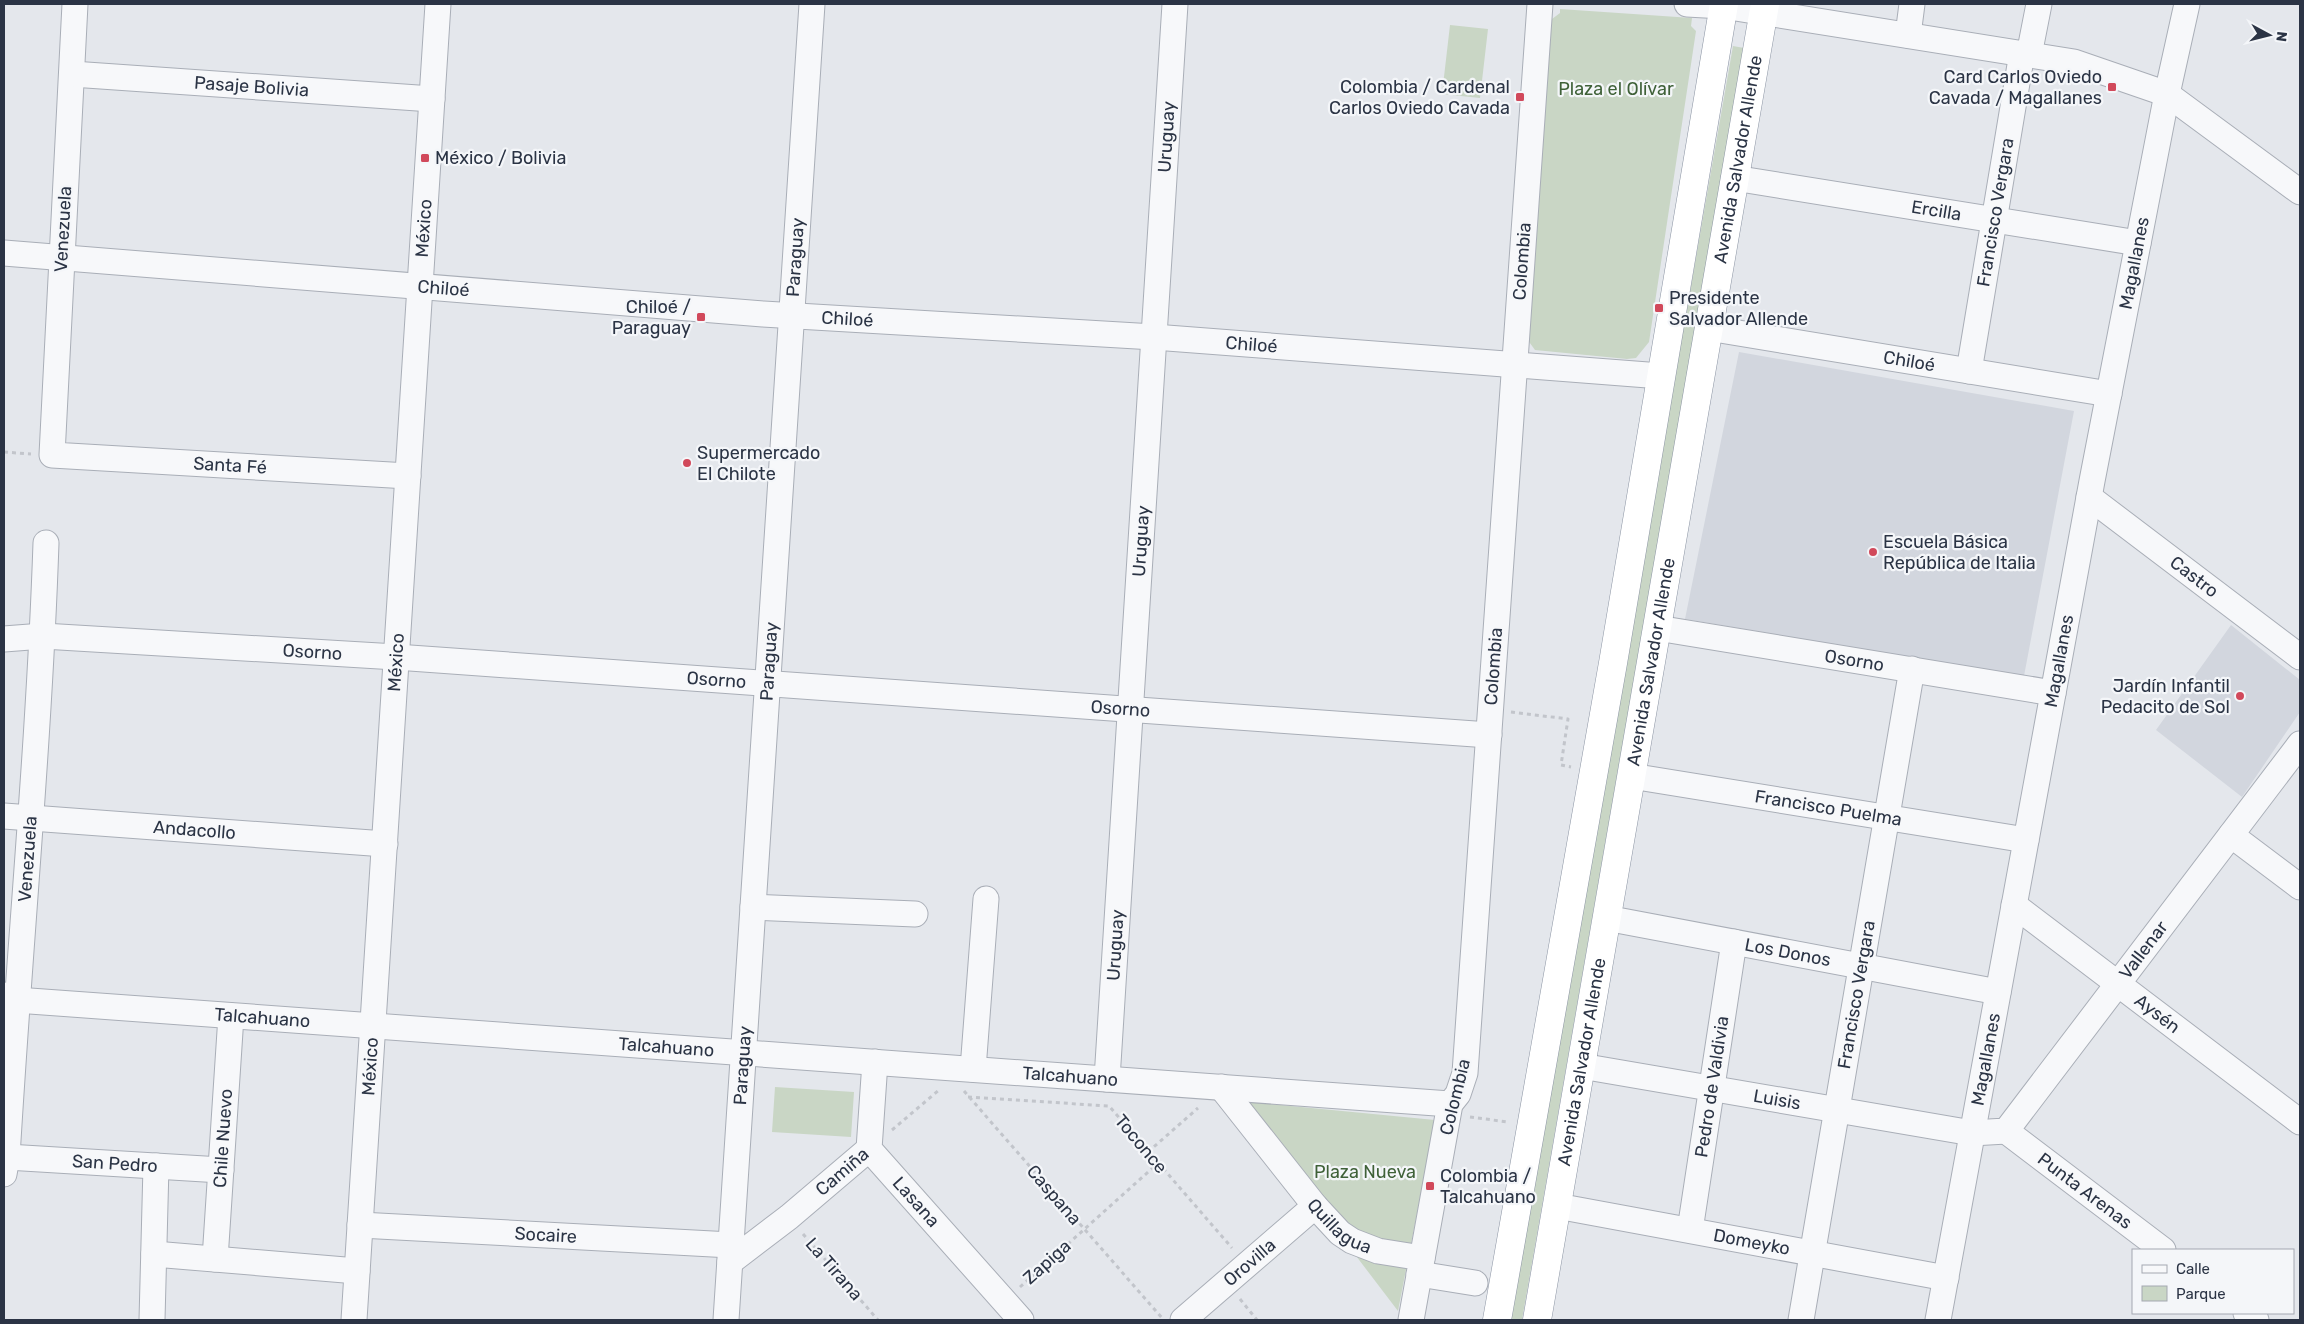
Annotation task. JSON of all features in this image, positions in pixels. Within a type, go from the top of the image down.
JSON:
[{"type":"highway","name":"Avenida Salvador Allende","points":[[1497,1320],[1594,770],[1724,5]]},
{"type":"highway","name":"Avenida Salvador Allende","points":[[1537,1320],[1764,9]]},
{"type":"street","name":"Venezuela","points":[[52,455],[75,4]]},
{"type":"street","name":"México","points":[[354,1320],[438,4]]},
{"type":"street","name":"Paraguay","points":[[726,1320],[812,4]]},
{"type":"street","name":"Uruguay","points":[[1107,1079],[1175,4]]},
{"type":"street","name":"Colombia","points":[[1411,1320],[1450,1109],[1458,1094],[1465,1073],[1540,4]]},
{"type":"street","points":[[1687,4],[1764,9],[2074,62],[2167,94],[2300,192]]},
{"type":"street","points":[[1908,35],[1912,4]]},
{"type":"street","name":"Francisco Vergara","points":[[1969,372],[2025,54],[2039,4]]},
{"type":"street","name":"Magallanes","points":[[1941,1319],[1946,1278],[1972,1133],[2108,394],[2167,94],[2187,4]]},
{"type":"street","name":"Pasaje Bolivia","points":[[72,74],[432,100]]},
{"type":"street","name":"Ercilla","points":[[1734,178],[2138,242]]},
{"type":"street","name":"Chiloé","points":[[4,253],[792,316],[1154,337],[1661,376]]},
{"type":"street","name":"Chiloé","points":[[1708,328],[2108,394]]},
{"type":"street","name":"Santa Fé","points":[[52,455],[408,476]]},
{"type":"street","name":"Castro","points":[[2089,497],[2300,657]]},
{"type":"street","name":"Venezuela","points":[[5,1165],[10,998],[31,818],[43,636],[46,543]]},
{"type":"street","name":"Osorno","points":[[1657,628],[2053,693]]},
{"type":"street","name":"Osorno","points":[[4,639],[43,636],[396,657],[1489,735]]},
{"type":"street","name":"Francisco Vergara","points":[[1801,1320],[1912,669]]},
{"type":"street","name":"Vallenar","points":[[2006,1131],[2300,744]]},
{"type":"street","name":"Francisco Puelma","points":[[1631,776],[2026,840]]},
{"type":"street","name":"Andacollo","points":[[4,816],[385,844]]},
{"type":"street","points":[[2231,835],[2300,887]]},
{"type":"street","points":[[959,1072],[986,899]]},
{"type":"street","name":"Aysén","points":[[2014,905],[2300,1122]]},
{"type":"street","points":[[753,907],[915,914]]},
{"type":"street","name":"Los Donos","points":[[1606,918],[1998,992]]},
{"type":"street","name":"Pedro de Valdivia","points":[[1690,1230],[1734,942]]},
{"type":"street","name":"Talcahuano","points":[[10,998],[231,1016],[875,1062],[959,1072],[1107,1079],[1450,1109]]},
{"type":"street","name":"Chile Nuevo","points":[[214,1259],[231,1016]]},
{"type":"street","points":[[869,1150],[875,1062]]},
{"type":"street","name":"Luisis","points":[[1581,1066],[1972,1133]]},
{"type":"street","name":"Quillagua","points":[[1222,1088],[1315,1206],[1340,1233],[1352,1241],[1378,1252],[1475,1283]]},
{"type":"street","points":[[1972,1133],[2006,1131]]},
{"type":"street","name":"Punta Arenas","points":[[2006,1131],[2162,1249]]},
{"type":"street","name":"Camiña","points":[[731,1254],[789,1218],[869,1150]]},
{"type":"street","name":"Lasana","points":[[869,1150],[1021,1320]]},
{"type":"street","name":"San Pedro","points":[[5,1165],[156,1166],[221,1170]]},
{"type":"street","points":[[152,1320],[156,1166]]},
{"type":"street","name":"Orovilla","points":[[1183,1320],[1315,1206]]},
{"type":"street","name":"Domeyko","points":[[1557,1206],[1946,1278]]},
{"type":"street","name":"Socaire","points":[[360,1225],[731,1254]]},
{"type":"street","points":[[154,1254],[358,1271]]},
{"type":"path","points":[[1491,709],[1568,719],[1561,766],[1594,770]]},
{"type":"path","name":"Caspana","points":[[959,1072],[968,1096],[1164,1320]]},
{"type":"path","name":"Camiña","points":[[869,1150],[959,1072]]},
{"type":"path","points":[[1148,1152],[1222,1088]]},
{"type":"path","name":"Toconce","points":[[968,1096],[1109,1106],[1157,1164],[1247,1265]]},
{"type":"path","points":[[1450,1109],[1531,1125]]},
{"type":"path","name":"Zapiga","points":[[1003,1301],[1157,1164]]},
{"type":"path","name":"La Tirana","points":[[789,1218],[878,1320]]},
{"type":"shaded area","name":"Escuela Básica República de Italia","points":[[1739,352],[2074,411],[2024,676],[1685,619]]},
{"type":"shaded area","name":"Jardín Infantil Pedacito de Sol","points":[[2231,625],[2300,680],[2300,712],[2242,797],[2156,730]]},
{"type":"green space","name":"Plaza el Olívar","points":[[1560,9],[1692,18],[1691,26],[1696,31],[1649,342],[1636,358],[1627,359],[1535,350],[1527,339],[1552,19],[1560,13]]},
{"type":"green space","points":[[1450,25],[1488,29],[1480,98],[1442,94]]},
{"type":"green space","points":[[1733,46],[1744,48],[1522,1320],[1510,1320]]},
{"type":"green space","points":[[775,1087],[854,1092],[851,1137],[772,1132]]},
{"type":"green space","name":"Plaza Nueva","points":[[1238,1101],[1435,1120],[1398,1311]]},
{"type":"place","name":"Card Carlos Oviedo Cavada / Magallanes","points":[[2112,87]]},
{"type":"place","name":"Colombia / Cardenal Carlos Oviedo Cavada","points":[[1520,97]]},
{"type":"place","name":"México / Bolivia","points":[[425,158]]},
{"type":"place","name":"Presidente Salvador Allende","points":[[1659,308]]},
{"type":"place","name":"Chiloé / Paraguay","points":[[701,317]]},
{"type":"place","name":"Supermercado El Chilote","points":[[687,463]]},
{"type":"place","name":"Escuela Básica República de Italia","points":[[1873,552]]},
{"type":"place","name":"Jardín Infantil Pedacito de Sol","points":[[2240,696]]},
{"type":"place","name":"Colombia / Talcahuano","points":[[1430,1186]]}]
